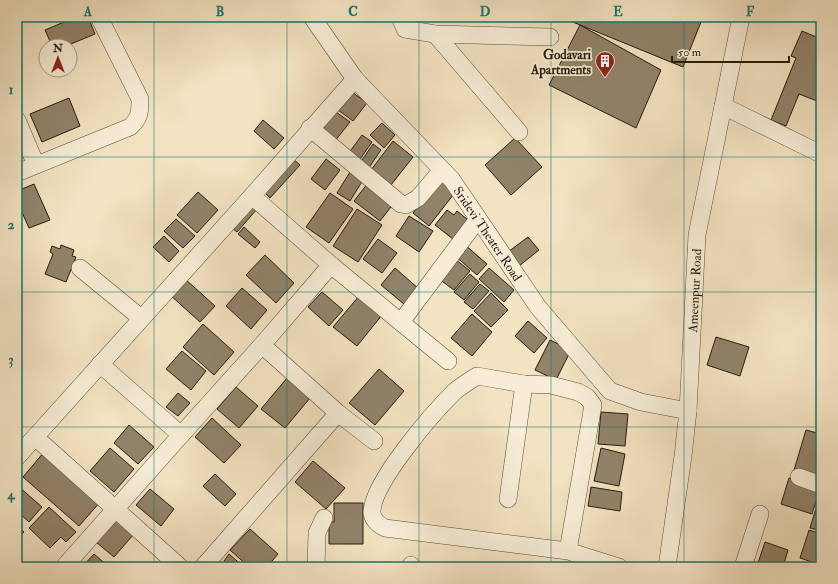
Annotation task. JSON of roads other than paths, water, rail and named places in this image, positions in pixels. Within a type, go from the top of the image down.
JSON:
[{"type":"street","points":[[17,173],[130,127],[136,122],[140,113],[140,99],[99,17]]},
{"type":"street","name":"Sridevi Theater Road","points":[[312,17],[354,79],[452,180],[538,307],[610,391],[641,402],[688,411]]},
{"type":"street","points":[[400,17],[405,29],[435,34],[550,37]]},
{"type":"street","name":"Ameenpur Road","points":[[667,567],[688,411],[697,235],[741,17]]},
{"type":"street","points":[[435,34],[519,132]]},
{"type":"street","points":[[17,457],[252,196],[354,79]]},
{"type":"street","points":[[723,106],[821,154]]},
{"type":"street","points":[[17,120],[36,165]]},
{"type":"street","points":[[310,128],[401,204],[406,205],[418,198],[442,170]]},
{"type":"street","points":[[252,196],[331,265],[448,361]]},
{"type":"street","points":[[401,322],[478,219]]},
{"type":"street","points":[[64,567],[181,434],[262,345],[331,265]]},
{"type":"street","points":[[80,268],[141,318]]},
{"type":"street","points":[[262,345],[338,413],[374,441]]},
{"type":"street","points":[[100,364],[181,434]]},
{"type":"street","points":[[568,551],[593,405],[587,397],[578,392],[550,385],[524,384],[477,376],[455,391],[399,456],[376,495],[372,512],[379,525],[385,528],[568,551],[619,567]]},
{"type":"street","points":[[587,397],[600,379]]},
{"type":"street","points":[[508,499],[524,384]]},
{"type":"street","points":[[203,567],[338,413]]},
{"type":"street","points":[[35,437],[116,508],[180,567]]},
{"type":"street","points":[[799,477],[821,485]]},
{"type":"street","points":[[743,567],[760,514]]},
{"type":"street","points":[[316,567],[317,533],[324,518]]},
{"type":"place","name":"Godavari Apartments","points":[[605,78]]}]
